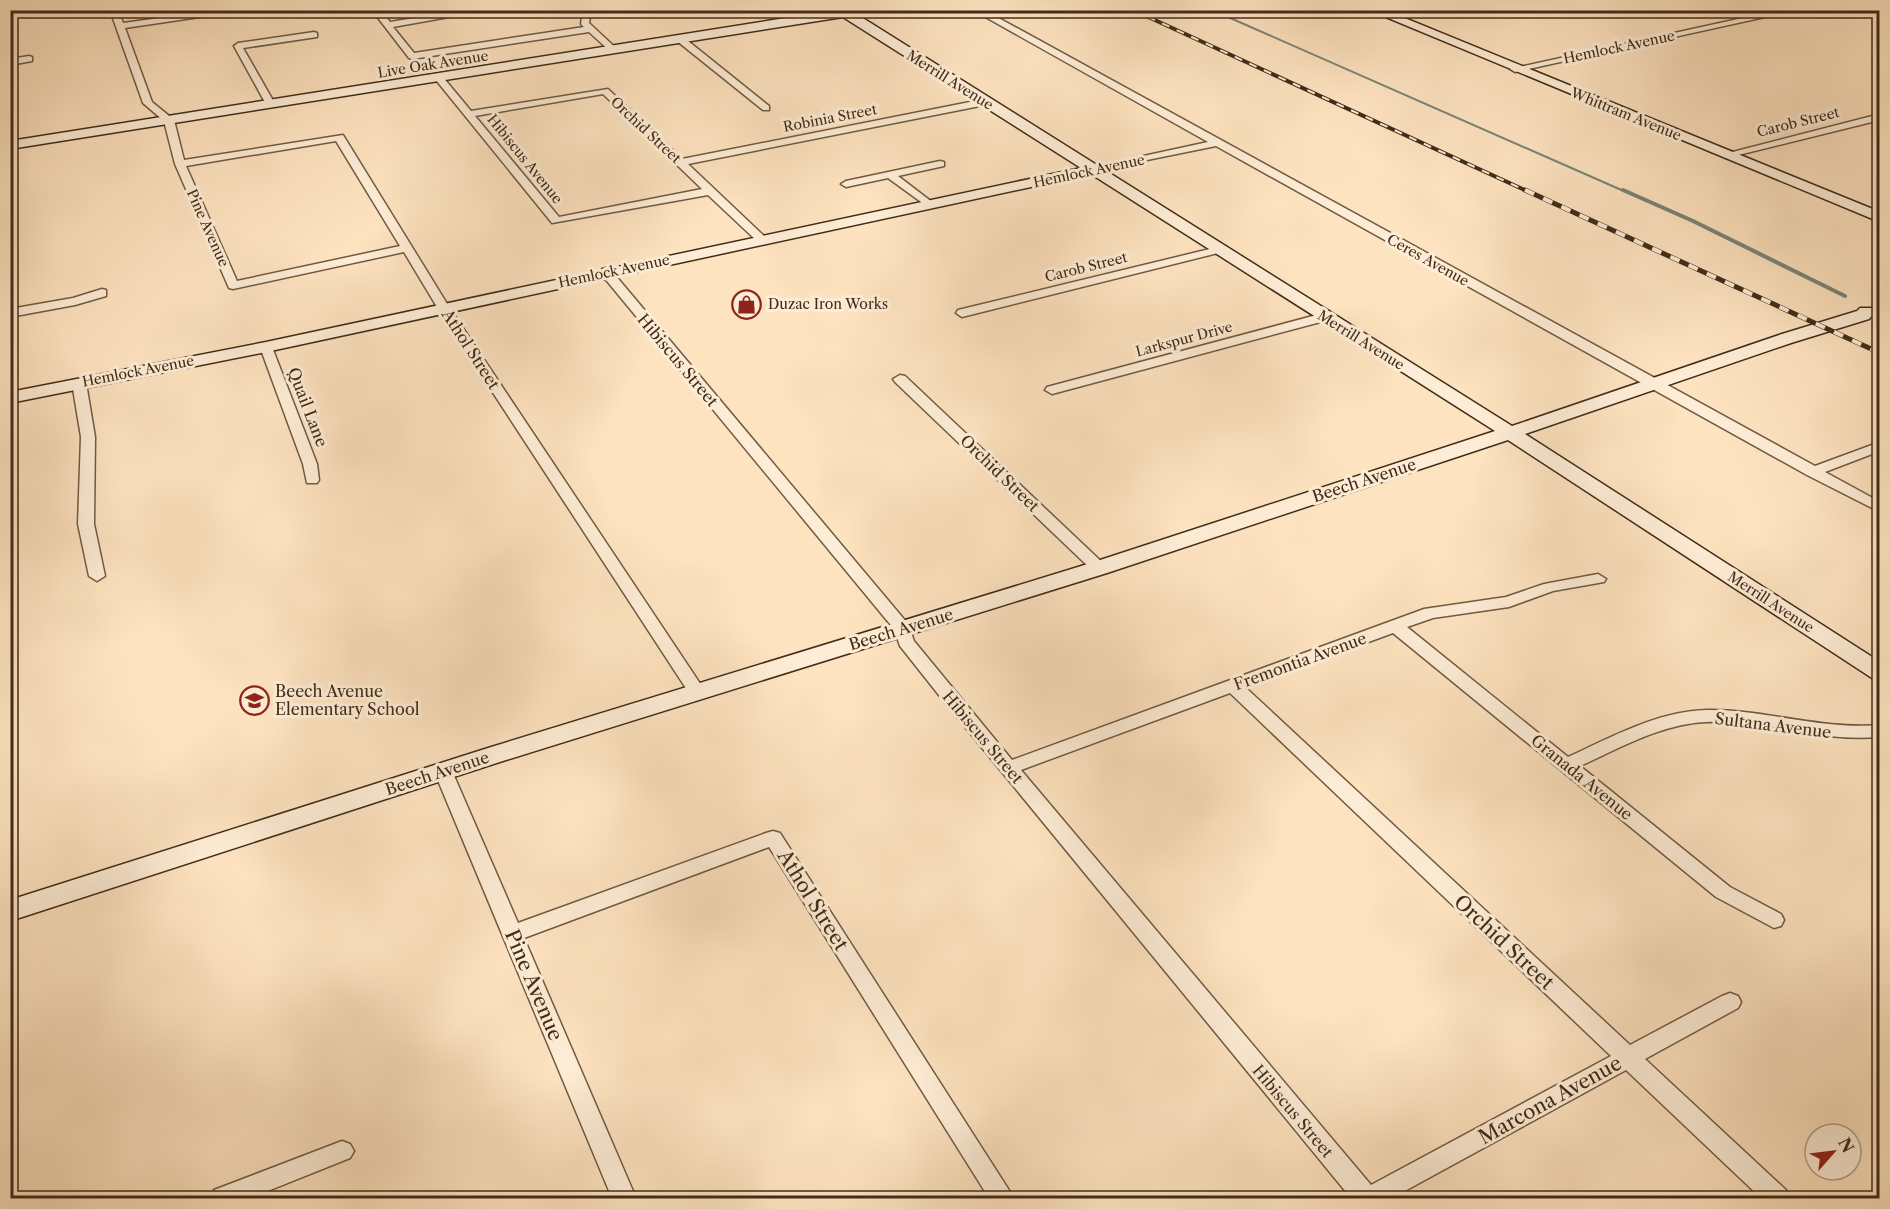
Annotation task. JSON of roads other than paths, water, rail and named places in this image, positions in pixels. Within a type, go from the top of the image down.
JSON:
[{"type":"main road","name":"Whittram Avenue","points":[[1374,10],[1880,218]]},
{"type":"main road","name":"Live Oak Avenue","points":[[10,145],[842,12]]},
{"type":"main road","name":"Merrill Avenue","points":[[842,12],[1509,432],[1880,673]]},
{"type":"main road","name":"Hemlock Avenue","points":[[10,398],[266,347],[606,272],[1092,170]]},
{"type":"main road","name":"Beech Avenue","points":[[10,911],[443,771],[1099,568],[1654,385],[1788,338],[1830,327],[1874,310]]},
{"type":"street","points":[[114,10],[122,26],[148,103],[169,120]]},
{"type":"street","points":[[122,26],[243,10]]},
{"type":"street","points":[[376,10],[412,56],[590,29]]},
{"type":"street","points":[[387,25],[484,10]]},
{"type":"street","name":"Live Oak Avenue","points":[[842,12],[859,10]]},
{"type":"street","name":"Ceres Avenue","points":[[977,10],[1880,508]]},
{"type":"street","points":[[1746,10],[1764,16]]},
{"type":"street","name":"Hemlock Avenue","points":[[1515,69],[1793,10]]},
{"type":"street","points":[[586,17],[585,24],[614,50]]},
{"type":"street","points":[[270,104],[238,46],[314,35]]},
{"type":"street","points":[[680,39],[766,108]]},
{"type":"street","points":[[10,62],[29,59]]},
{"type":"street","name":"Hibiscus Avenue","points":[[440,78],[556,221],[710,191]]},
{"type":"street","name":"Orchid Street","points":[[469,114],[605,91],[761,239]]},
{"type":"street","name":"Robinia Street","points":[[681,162],[985,102]]},
{"type":"street","name":"Carob Street","points":[[1726,155],[1878,117]]},
{"type":"street","name":"Pine Avenue","points":[[169,120],[180,164],[233,285],[408,248]]},
{"type":"street","name":"Athol Street","points":[[180,164],[339,137],[443,307],[697,692]]},
{"type":"street","name":"Hemlock Avenue","points":[[1092,170],[1217,143]]},
{"type":"street","points":[[846,184],[940,164]]},
{"type":"street","points":[[889,174],[928,204]]},
{"type":"street","name":"Carob Street","points":[[962,313],[1218,250]]},
{"type":"street","name":"Hibiscus Street","points":[[606,272],[902,628],[906,642],[1009,768],[1368,1198]]},
{"type":"street","points":[[10,313],[75,301],[102,293]]},
{"type":"street","name":"Larkspur Drive","points":[[1052,390],[1324,316]]},
{"type":"street","name":"Quail Lane","points":[[266,347],[310,464],[312,480]]},
{"type":"street","name":"Orchid Street","points":[[900,379],[1099,568]]},
{"type":"street","points":[[79,383],[87,437],[86,524],[98,576]]},
{"type":"street","points":[[1812,472],[1880,446]]},
{"type":"street","name":"Fremontia Avenue","points":[[1009,768],[1430,613],[1509,602],[1550,587],[1598,579]]},
{"type":"street","name":"Granada Avenue","points":[[1395,626],[1723,892],[1774,920]]},
{"type":"street","name":"Orchid Street","points":[[1232,685],[1777,1198]]},
{"type":"street","name":"Sultana Avenue","points":[[1567,765],[1651,728],[1675,720],[1705,716],[1741,718],[1836,734],[1880,731]]},
{"type":"street","name":"Pine Avenue","points":[[443,771],[624,1198]]},
{"type":"street","name":"Athol Street","points":[[512,934],[773,838],[1002,1198]]},
{"type":"street","name":"Marcona Avenue","points":[[1368,1198],[1730,1002]]},
{"type":"street","points":[[223,1198],[342,1152]]},
{"type":"waterway","points":[[1212,10],[1626,192]]},
{"type":"waterway","points":[[1623,190],[1693,221],[1845,296]]},
{"type":"railway","points":[[1133,10],[1529,192]]},
{"type":"railway","points":[[1525,190],[1880,353]]},
{"type":"place","name":"Duzac Iron Works","points":[[747,304]]},
{"type":"place","name":"Beech Avenue Elementary School","points":[[254,700]]}]
